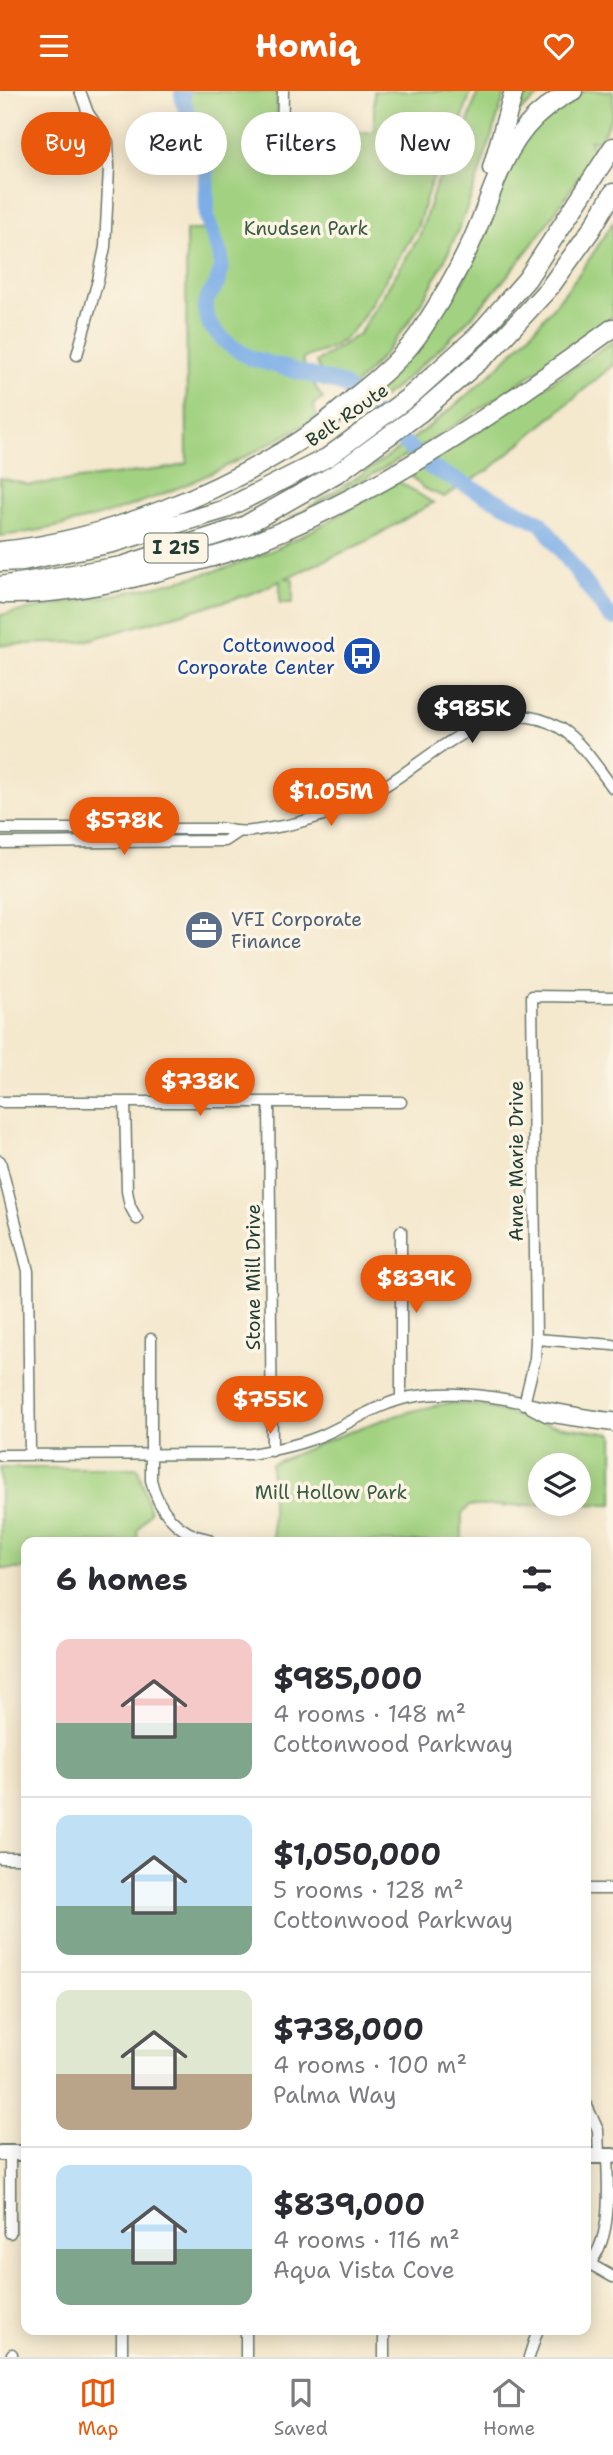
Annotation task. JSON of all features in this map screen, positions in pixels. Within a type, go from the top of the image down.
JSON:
[{"type":"highway","points":[[470,246],[514,91]]},
{"type":"highway","points":[[0,551],[65,539],[161,510],[224,482],[316,430],[386,372],[422,331],[470,246],[502,164],[518,136],[537,115],[573,91]]},
{"type":"highway","name":"Belt Route","points":[[0,562],[23,561],[113,543],[223,510],[328,457],[409,397],[477,336],[527,279],[613,147]]},
{"type":"highway","name":"I 215","points":[[0,586],[122,566],[244,526],[339,472],[420,413],[491,351],[550,287],[591,230],[613,193]]},
{"type":"highway","points":[[0,594],[30,595],[117,582],[192,563],[257,542],[355,496],[443,445],[513,401],[613,328]]},
{"type":"street","points":[[77,355],[105,247],[109,168],[108,142],[88,113],[80,91]]},
{"type":"street","points":[[282,91],[282,112]]},
{"type":"street","points":[[0,843],[225,841],[237,833],[294,824],[352,803],[407,772],[463,733],[481,723],[501,718],[540,719],[559,728],[576,740],[613,788]]},
{"type":"street","points":[[0,829],[225,829],[237,833]]},
{"type":"street","name":"Anne Marie Drive","points":[[524,1404],[535,1359],[536,1339],[532,996],[613,997]]},
{"type":"street","points":[[0,1102],[401,1102]]},
{"type":"street","points":[[125,1102],[127,1191],[130,1206],[137,1219]]},
{"type":"street","name":"Stone Mill Drive","points":[[269,1102],[272,1451]]},
{"type":"street","points":[[0,1161],[28,1271],[30,1455]]},
{"type":"street","points":[[401,1231],[401,1399]]},
{"type":"street","points":[[151,1339],[151,1480],[161,1507],[184,1532],[194,1537]]},
{"type":"street","points":[[536,1339],[613,1345]]},
{"type":"street","points":[[0,1455],[223,1456],[272,1451],[321,1436],[374,1409],[401,1399],[450,1393],[498,1397],[524,1404],[613,1417]]},
{"type":"street","points":[[524,1404],[547,1416],[613,1426]]},
{"type":"street","points":[[0,1858],[21,1858]]},
{"type":"street","points":[[591,1889],[613,1889]]},
{"type":"street","points":[[591,2114],[598,2130],[607,2215],[599,2246],[591,2261]]},
{"type":"street","points":[[5,2153],[10,2233]]},
{"type":"street","points":[[591,2267],[613,2277]]},
{"type":"street","points":[[122,2335],[122,2357]]},
{"type":"street","points":[[246,2335],[246,2357]]},
{"type":"street","points":[[384,2335],[384,2357]]},
{"type":"street","points":[[529,2357],[536,2335]]},
{"type":"green space","name":"Knudsen Park","points":[[182,91],[277,92],[277,112],[241,112],[241,175],[361,175],[361,132],[374,132],[374,91],[471,91],[464,112],[375,112],[375,175],[434,175],[417,228],[359,323],[335,346],[303,359],[307,373],[323,399],[313,404],[317,417],[243,458],[164,493],[83,520],[0,536],[0,478],[30,485],[171,468],[187,463],[186,230],[210,230],[207,175],[227,175],[227,112],[188,112]]},
{"type":"green space","points":[[478,91],[506,91],[465,212],[432,285],[411,320],[354,386],[345,380],[323,375],[316,362],[359,334],[419,237],[442,175],[475,175],[475,112],[471,112]]},
{"type":"green space","points":[[519,91],[546,91],[516,114]]},
{"type":"green space","points":[[586,91],[613,91],[613,114],[600,141],[590,140],[594,152],[548,223],[470,318],[377,402],[372,394],[464,279],[524,134],[575,95]]},
{"type":"green space","points":[[613,222],[613,316],[535,372],[414,451],[287,520],[383,460],[428,428],[470,392],[510,355],[548,314],[582,270]]},
{"type":"green space","points":[[613,341],[613,365],[489,470],[444,497],[423,488],[409,474],[462,442]]},
{"type":"green space","points":[[398,481],[433,503],[365,542],[286,578],[293,579],[293,603],[280,603],[280,581],[251,594],[81,642],[0,645],[0,615],[142,589],[226,568],[292,541]]},
{"type":"green space","name":"Mill Hollow Park","points":[[450,1403],[482,1406],[550,1425],[613,1434],[613,1504],[591,1504],[591,1453],[528,1453],[528,1505],[469,1506],[462,1514],[462,1537],[273,1537],[271,1464],[359,1428],[404,1413]]},
{"type":"green space","points":[[0,1468],[138,1468],[150,1512],[137,1531],[138,1537],[21,1537],[21,1569],[0,1569]]},
{"type":"waterway","points":[[182,91],[183,102],[206,151],[207,218],[221,257],[217,284],[206,300],[205,311],[210,325],[228,344],[250,358],[342,384],[430,467],[541,523],[613,618]]},
{"type":"place","name":"Cottonwood Corporate Center","points":[[362,656]]},
{"type":"place","name":"VFI Corporate Finance","points":[[204,930]]}]
